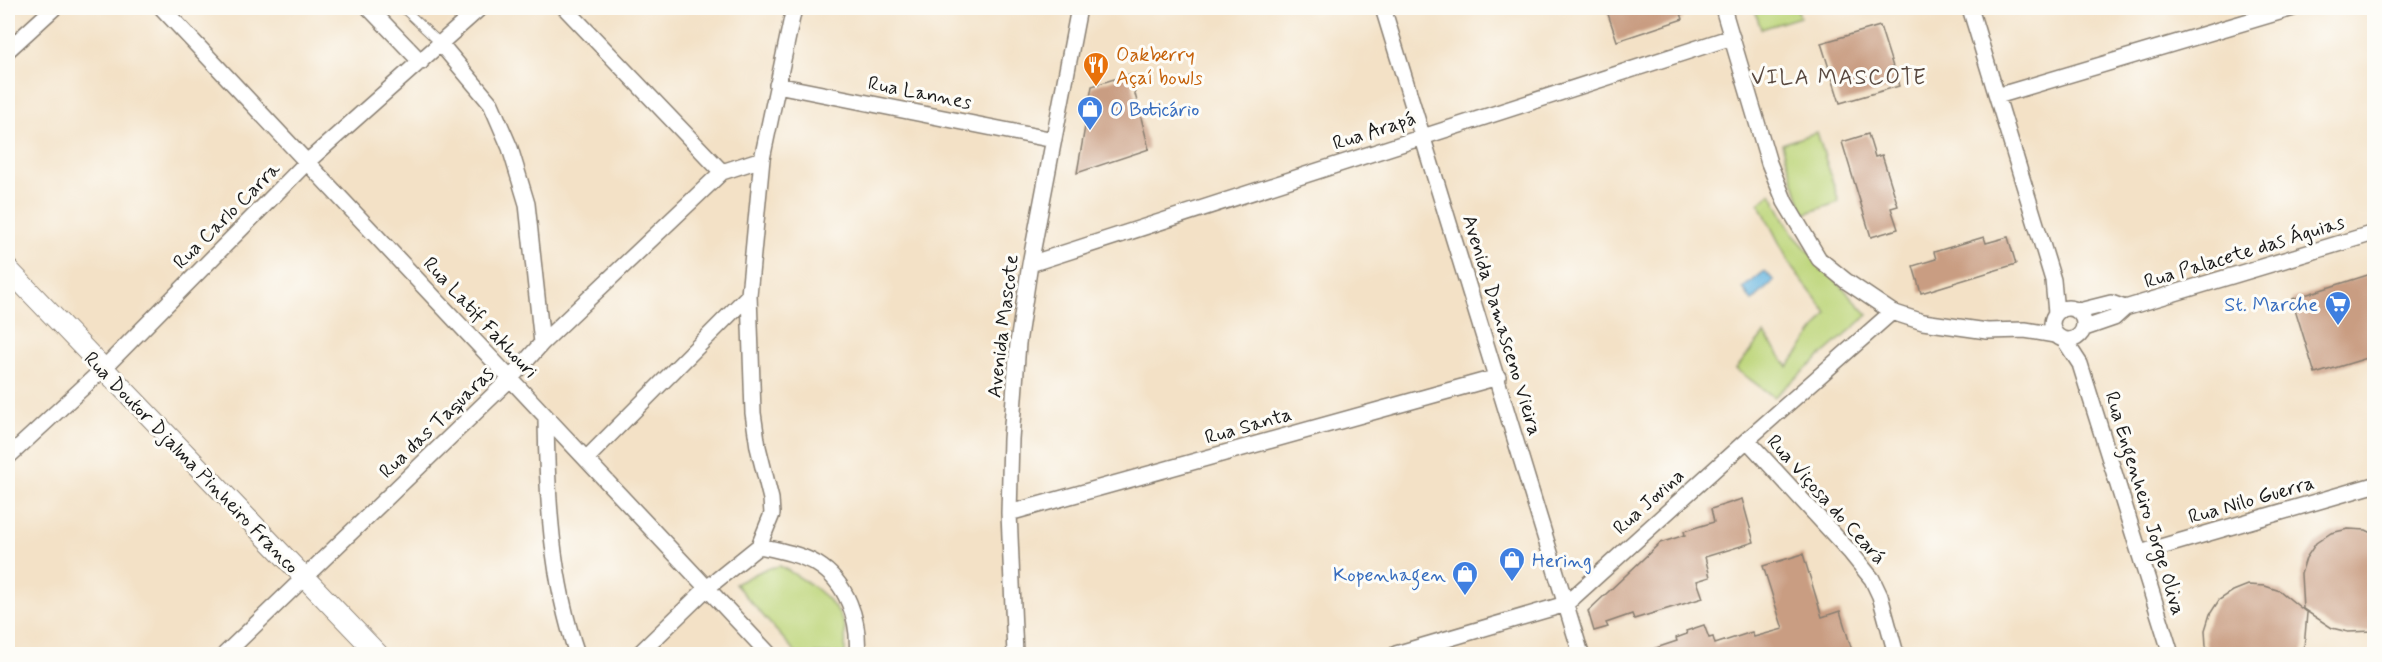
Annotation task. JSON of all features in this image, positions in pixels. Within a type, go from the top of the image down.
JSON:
[{"type":"street","points":[[8,50],[54,8]]},
{"type":"street","name":"Rua Latif Fakhouri","points":[[162,8],[707,588],[764,653]]},
{"type":"street","points":[[369,8],[421,62]]},
{"type":"street","name":"Rua Carlo Carra","points":[[8,457],[102,370],[307,162],[480,8]]},
{"type":"street","points":[[565,8],[722,172]]},
{"type":"street","points":[[639,654],[707,588],[759,546],[769,523],[771,506],[753,413],[749,295],[762,159],[794,8]]},
{"type":"street","name":"Avenida Mascote","points":[[1015,654],[1009,513],[1011,439],[1018,343],[1030,264],[1079,8]]},
{"type":"street","name":"Avenida Damasceno Vieira","points":[[1383,8],[1498,377],[1581,654]]},
{"type":"street","points":[[1723,8],[1769,163],[1785,202],[1819,259],[1846,281],[1892,312],[1933,324],[1987,331],[2025,330],[2073,340],[2082,332],[2084,319],[2053,280]]},
{"type":"street","points":[[1970,8],[2053,280],[2054,315],[2051,326],[2060,338]]},
{"type":"street","points":[[1997,96],[2293,8]]},
{"type":"street","name":"Rua Arapá","points":[[1030,264],[1732,36]]},
{"type":"street","points":[[440,43],[491,104],[510,148],[527,204],[542,343]]},
{"type":"street","name":"Rua Lannes","points":[[777,85],[1054,140]]},
{"type":"street","name":"Rua das Taquaras","points":[[225,654],[510,379],[542,343],[722,172],[762,159]]},
{"type":"street","name":"Rua Palacete das Águias","points":[[2082,332],[2114,318],[2125,308],[2374,233]]},
{"type":"street","name":"Rua Doutor Djalma Pinheiro Franco","points":[[8,269],[102,370],[378,654]]},
{"type":"street","points":[[586,459],[749,295]]},
{"type":"street","name":"Rua Palacete das Águias","points":[[2075,310],[2111,303],[2125,308]]},
{"type":"street","points":[[2025,330],[2063,308],[2075,310]]},
{"type":"street","name":"Rua Jovina","points":[[1396,654],[1566,604],[1892,312]]},
{"type":"street","name":"Rua Engenheiro Jorge Oliva","points":[[2080,364],[2082,332]]},
{"type":"street","name":"Rua Engenheiro Jorge Oliva","points":[[2060,338],[2080,364],[2171,654]]},
{"type":"street","name":"Rua Santa","points":[[1009,513],[1498,377]]},
{"type":"street","points":[[546,417],[547,492],[554,551],[560,587],[578,654]]},
{"type":"street","name":"Rua Viçosa do Ceará","points":[[1747,440],[1872,579],[1880,596],[1896,654]]},
{"type":"street","name":"Rua Nilo Guerra","points":[[2140,553],[2374,485]]},
{"type":"street","points":[[759,546],[795,555],[817,564],[832,577],[846,595],[856,624],[857,654]]},
{"type":"lane","points":[[404,8],[440,43]]},
{"type":"green space","points":[[1754,8],[1797,8],[1800,17],[1761,29]]},
{"type":"green space","points":[[1817,132],[1839,202],[1804,214],[1782,144]]},
{"type":"green space","points":[[1771,193],[1792,233],[1868,315],[1774,397],[1736,369],[1764,334],[1788,367],[1827,313],[1792,268],[1759,203]]},
{"type":"green space","points":[[780,566],[816,589],[838,612],[844,626],[845,654],[797,654],[735,584],[765,569]]},
{"type":"water","points":[[1765,271],[1774,281],[1752,301],[1743,288]]},
{"type":"building","points":[[1606,8],[1679,8],[1683,19],[1617,41]]},
{"type":"building","points":[[1880,26],[1899,86],[1840,103],[1821,43]]},
{"type":"building","points":[[1130,74],[1149,149],[1077,173],[1092,86]]},
{"type":"building","points":[[1868,134],[1875,157],[1882,155],[1898,206],[1891,208],[1898,229],[1871,237],[1842,142]]},
{"type":"building","points":[[1984,237],[1986,243],[2008,237],[2016,264],[1921,293],[1913,266],[1936,259],[1934,252]]},
{"type":"building","name":"St. Marche","points":[[2374,273],[2374,356],[2315,374],[2292,299]]},
{"type":"building","points":[[1742,499],[1754,542],[1705,557],[1710,577],[1697,581],[1703,598],[1634,619],[1632,614],[1606,623],[1608,627],[1594,631],[1588,611],[1660,543],[1685,535],[1684,531],[1714,522],[1711,509]]},
{"type":"building","points":[[2348,529],[2366,530],[2374,534],[2374,631],[2348,632],[2332,628],[2303,609],[2301,574],[2306,558],[2316,543],[2331,533]]},
{"type":"building","points":[[1803,554],[1822,617],[1840,611],[1853,654],[1644,654],[1644,652],[1677,641],[1676,638],[1687,634],[1686,631],[1704,625],[1709,638],[1713,637],[1715,644],[1752,632],[1754,637],[1783,629],[1763,566]]},
{"type":"building","points":[[2248,585],[2265,586],[2280,591],[2307,613],[2302,654],[2209,654],[2205,630],[2210,614],[2219,600]]},
{"type":"place","name":"Oakberry Açaí bowls","points":[[1096,88]]},
{"type":"place","name":"O Boticário","points":[[1090,132]]},
{"type":"place","name":"St. Marche","points":[[2338,327]]},
{"type":"place","name":"Hering","points":[[1512,583]]},
{"type":"place","name":"Kopenhagen","points":[[1465,597]]},
{"type":"district","name":"VILA MASCOTE","points":[[1839,76]]}]
